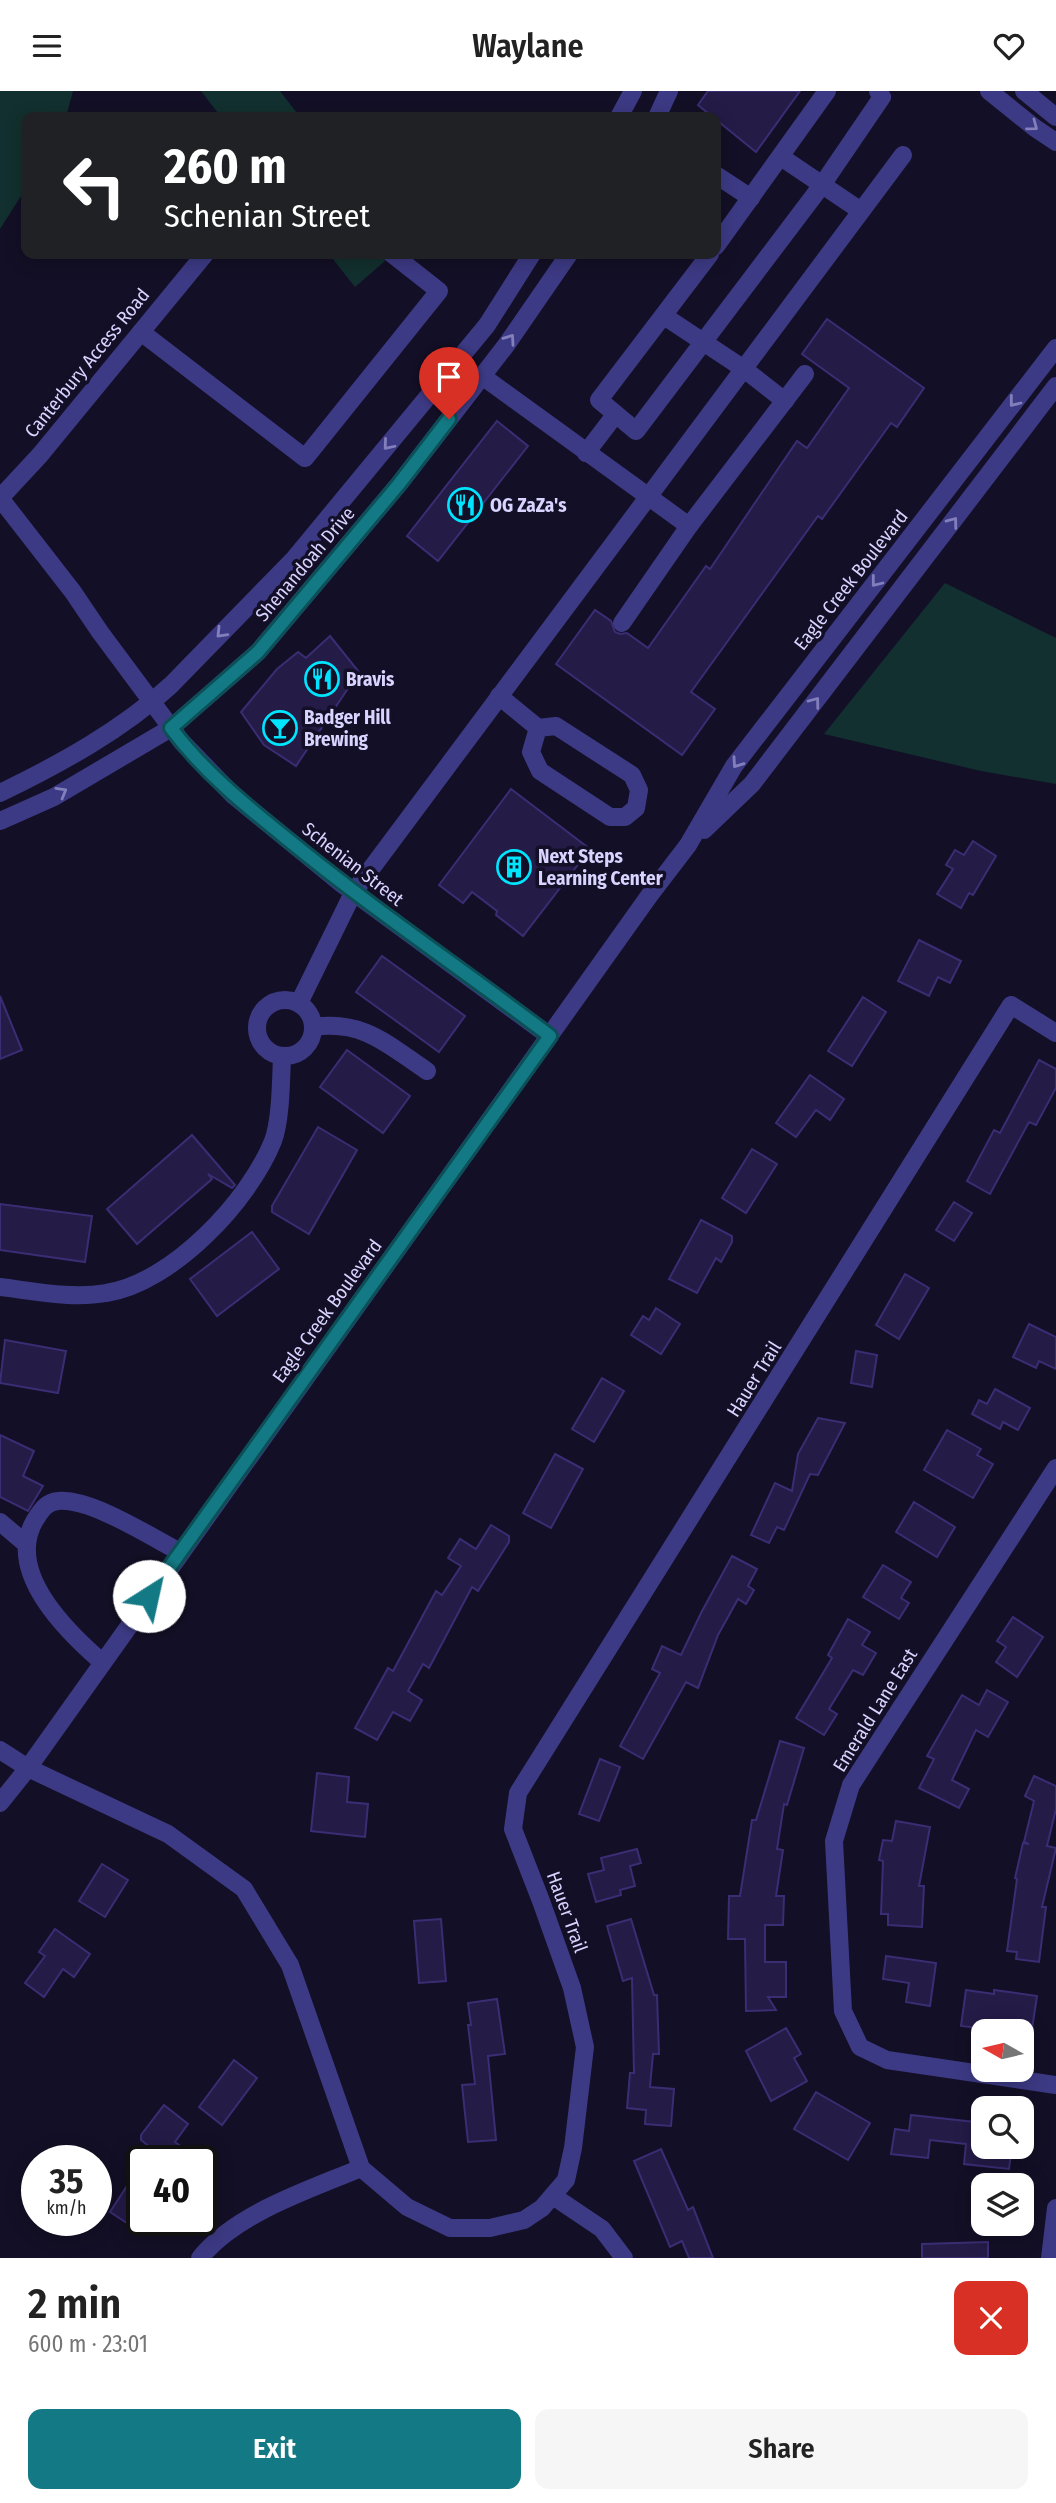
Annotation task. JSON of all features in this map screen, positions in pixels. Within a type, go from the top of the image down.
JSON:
[{"type":"street","points":[[622,112],[634,91]]},
{"type":"street","points":[[659,112],[669,91]]},
{"type":"street","points":[[721,239],[827,91]]},
{"type":"street","points":[[706,259],[599,400],[636,431],[822,185],[882,97],[878,91]]},
{"type":"street","points":[[989,91],[1056,142]]},
{"type":"street","points":[[1024,91],[1055,114]]},
{"type":"street","points":[[299,1003],[354,893],[903,155]]},
{"type":"street","points":[[781,157],[861,211]]},
{"type":"street","points":[[721,178],[751,198]]},
{"type":"street","name":"Canterbury Access Road","points":[[0,498],[40,455],[201,259]]},
{"type":"street","points":[[141,331],[305,458],[439,291],[398,259]]},
{"type":"street","name":"Shenandoah Drive","points":[[0,793],[57,765],[152,702],[294,559],[487,325],[529,259]]},
{"type":"street","name":"Shenandoah Drive","points":[[0,821],[54,797],[171,728],[258,652],[399,484],[507,344],[566,259]]},
{"type":"street","points":[[664,316],[744,369],[785,401]]},
{"type":"street","name":"Eagle Creek Boulevard","points":[[0,1803],[28,1768],[688,845],[734,766],[1056,348]]},
{"type":"street","points":[[622,623],[689,526],[805,374]]},
{"type":"street","points":[[482,376],[689,526]]},
{"type":"street","name":"Eagle Creek Boulevard","points":[[688,845],[752,784],[1056,386]]},
{"type":"street","points":[[586,453],[615,415]]},
{"type":"street","name":"Schenian Street","points":[[0,498],[73,592],[181,741],[233,795],[354,893],[550,1036]]},
{"type":"street","points":[[499,696],[538,728],[556,726],[632,775],[639,790],[636,808],[625,817],[610,817],[540,771],[531,752],[538,728]]},
{"type":"street","points":[[291,1000],[307,1009],[314,1027],[313,1037],[300,1052],[282,1056],[265,1047],[260,1040],[257,1022],[266,1007],[273,1002],[291,1000]]},
{"type":"street","name":"Hauer Trail","points":[[361,2168],[407,2207],[450,2228],[490,2228],[524,2220],[542,2208],[566,2181],[585,2047],[572,1988],[513,1829],[518,1793],[1012,1005],[1056,1033]]},
{"type":"street","points":[[314,1027],[334,1024],[366,1030],[427,1071]]},
{"type":"street","points":[[0,1287],[77,1295],[107,1293],[145,1281],[201,1241],[250,1187],[274,1138],[282,1056]]},
{"type":"street","name":"Emerald Lane East","points":[[1056,1468],[851,1785],[834,1841],[843,2011],[860,2047],[887,2060],[1056,2085]]},
{"type":"street","points":[[102,1662],[76,1640],[61,1622],[39,1589],[25,1559],[25,1543],[41,1510],[58,1501],[87,1506],[180,1552]]},
{"type":"street","points":[[0,1522],[25,1543]]},
{"type":"street","points":[[0,1750],[28,1768],[168,1834],[244,1889],[290,1965],[361,2168],[262,2211],[211,2244],[200,2258]]},
{"type":"street","points":[[552,2196],[602,2229],[624,2258]]},
{"type":"street","points":[[1050,2258],[1056,2208]]},
{"type":"green space","points":[[0,91],[73,91],[67,112],[21,112],[21,196],[0,229]]},
{"type":"green space","points":[[201,91],[280,91],[296,112],[217,112]]},
{"type":"green space","points":[[333,259],[387,259],[355,287]]},
{"type":"green space","points":[[945,583],[1056,638],[1056,784],[981,771],[824,734]]},
{"type":"building","points":[[708,91],[800,91],[756,152],[721,124],[721,112],[707,112],[698,105]]},
{"type":"building","points":[[827,319],[924,388],[897,427],[891,423],[822,519],[818,516],[691,692],[715,709],[682,755],[556,664],[595,610],[611,621],[615,632],[627,633],[648,648],[706,566],[710,569],[797,441],[807,448],[849,388],[802,354]]},
{"type":"building","points":[[497,421],[528,446],[438,561],[407,536]]},
{"type":"building","points":[[330,636],[359,672],[296,766],[264,745],[241,712],[277,669],[298,652],[306,658]]},
{"type":"building","name":"Next Steps Learning Center","points":[[511,789],[590,849],[523,936],[472,892],[463,903],[439,885]]},
{"type":"building","points":[[973,841],[996,856],[973,895],[969,893],[961,908],[937,894],[953,869],[946,865],[955,850],[964,855]]},
{"type":"building","points":[[919,940],[961,961],[950,983],[938,977],[929,996],[898,981]]},
{"type":"building","points":[[382,956],[465,1016],[439,1052],[356,992]]},
{"type":"building","points":[[0,996],[22,1050],[0,1059]]},
{"type":"building","points":[[863,997],[886,1012],[852,1066],[828,1051]]},
{"type":"building","points":[[347,1050],[410,1096],[383,1133],[320,1087]]},
{"type":"building","points":[[1039,1060],[1056,1069],[1056,1088],[1036,1125],[1029,1122],[990,1194],[967,1181],[994,1130],[1000,1133]]},
{"type":"building","points":[[810,1075],[844,1099],[830,1120],[816,1110],[796,1137],[776,1123]]},
{"type":"building","points":[[318,1127],[357,1150],[309,1234],[272,1212],[272,1206]]},
{"type":"building","points":[[192,1135],[235,1185],[232,1188],[208,1174],[212,1179],[137,1244],[107,1209]]},
{"type":"building","points":[[752,1149],[777,1164],[746,1213],[722,1198]]},
{"type":"building","points":[[954,1202],[972,1213],[954,1241],[936,1230]]},
{"type":"building","points":[[0,1204],[92,1216],[85,1262],[0,1250]]},
{"type":"building","points":[[701,1220],[732,1236],[732,1242],[721,1262],[716,1258],[697,1293],[669,1279]]},
{"type":"building","points":[[252,1232],[279,1269],[217,1316],[190,1279]]},
{"type":"building","points":[[905,1274],[929,1288],[899,1339],[876,1325]]},
{"type":"building","points":[[656,1308],[680,1324],[661,1354],[631,1335],[643,1316],[649,1320]]},
{"type":"building","points":[[1029,1324],[1056,1337],[1056,1369],[1039,1361],[1036,1368],[1013,1357]]},
{"type":"building","points":[[5,1340],[66,1351],[58,1393],[0,1383]]},
{"type":"building","points":[[856,1351],[877,1355],[872,1387],[851,1383]]},
{"type":"building","points":[[602,1378],[624,1391],[594,1442],[572,1429]]},
{"type":"building","points":[[995,1389],[1030,1408],[1018,1430],[1003,1422],[1000,1429],[972,1414],[979,1400],[987,1404]]},
{"type":"building","points":[[818,1418],[845,1423],[818,1475],[810,1474],[784,1530],[777,1527],[769,1543],[751,1535],[775,1483],[792,1491],[798,1454]]},
{"type":"building","points":[[947,1430],[981,1449],[977,1455],[993,1464],[973,1498],[924,1470]]},
{"type":"building","points":[[0,1435],[34,1451],[23,1476],[43,1486],[28,1511],[0,1497]]},
{"type":"building","points":[[555,1454],[583,1469],[551,1528],[523,1513]]},
{"type":"building","points":[[914,1502],[955,1527],[937,1557],[896,1532]]},
{"type":"building","points":[[491,1525],[509,1536],[509,1542],[478,1591],[472,1587],[429,1668],[423,1664],[408,1691],[422,1700],[410,1721],[393,1712],[377,1740],[355,1728],[388,1668],[393,1671],[436,1591],[442,1595],[461,1566],[448,1558],[460,1539],[476,1549]]},
{"type":"building","points":[[732,1556],[757,1569],[748,1586],[754,1590],[746,1604],[738,1599],[718,1635],[698,1688],[686,1682],[643,1759],[620,1746],[660,1673],[652,1669],[662,1646],[681,1655]]},
{"type":"building","points":[[883,1565],[911,1582],[901,1598],[909,1603],[899,1619],[863,1597]]},
{"type":"building","points":[[1013,1617],[1043,1637],[1017,1677],[996,1662],[1006,1647],[997,1641]]},
{"type":"building","points":[[848,1619],[870,1632],[862,1645],[876,1653],[863,1675],[853,1670],[829,1709],[837,1714],[824,1735],[796,1718],[832,1658],[828,1655]]},
{"type":"building","points":[[987,1690],[1008,1702],[988,1737],[976,1730],[952,1780],[969,1789],[959,1808],[919,1788],[934,1759],[927,1756],[962,1695],[979,1705]]},
{"type":"building","points":[[780,1741],[804,1748],[787,1805],[784,1804],[777,1849],[783,1850],[776,1896],[784,1896],[783,1925],[765,1925],[765,1962],[786,1962],[786,1997],[768,1997],[776,2010],[746,2011],[745,1939],[728,1939],[729,1896],[740,1896],[752,1820],[756,1820]]},
{"type":"building","points":[[600,1759],[620,1767],[599,1821],[579,1814]]},
{"type":"building","points":[[317,1773],[349,1777],[347,1802],[368,1804],[365,1837],[311,1831]]},
{"type":"building","points":[[1034,1776],[1056,1786],[1056,1809],[1047,1846],[1056,1848],[1042,1907],[1046,1907],[1039,1962],[1016,1959],[1017,1952],[1007,1951],[1015,1878],[1023,1843],[1029,1844],[1024,1842],[1034,1801],[1025,1796]]},
{"type":"building","points":[[896,1821],[930,1827],[919,1886],[924,1886],[922,1927],[888,1925],[888,1914],[881,1914],[883,1861],[879,1860],[883,1840],[892,1841]]},
{"type":"building","points":[[637,1849],[641,1863],[630,1866],[635,1886],[620,1890],[621,1895],[596,1902],[588,1874],[604,1870],[601,1858]]},
{"type":"building","points":[[102,1864],[128,1880],[105,1917],[79,1901]]},
{"type":"building","points":[[441,1919],[446,1981],[419,1983],[414,1921]]},
{"type":"building","points":[[631,1919],[654,1995],[657,1995],[659,2054],[653,2054],[650,2087],[674,2089],[671,2126],[645,2124],[646,2110],[627,2108],[630,2073],[634,2073],[632,1978],[623,1981],[607,1926]]},
{"type":"building","points":[[55,1929],[90,1954],[74,1977],[63,1969],[44,1997],[25,1983],[45,1956],[39,1952]]},
{"type":"building","points":[[886,1956],[936,1963],[930,2006],[906,2002],[909,1983],[883,1979]]},
{"type":"building","points":[[966,1990],[994,1994],[994,1990],[1037,1996],[1034,2019],[971,2019],[971,2027],[961,2026]]},
{"type":"building","points":[[497,1999],[505,2054],[488,2056],[496,2140],[468,2142],[462,2085],[475,2084],[468,2003]]},
{"type":"building","points":[[786,2028],[801,2054],[794,2058],[807,2081],[771,2101],[746,2051]]},
{"type":"building","points":[[234,2060],[257,2078],[222,2125],[199,2107]]},
{"type":"building","points":[[816,2092],[870,2123],[848,2160],[794,2129]]},
{"type":"building","points":[[164,2105],[188,2124],[175,2142],[179,2145],[147,2145],[141,2140],[141,2135]]},
{"type":"building","points":[[911,2115],[971,2122],[971,2159],[1010,2159],[1009,2169],[964,2164],[966,2144],[930,2140],[928,2158],[891,2154],[895,2129],[909,2131]]},
{"type":"building","points":[[661,2149],[688,2210],[693,2207],[713,2258],[689,2258],[682,2241],[670,2247],[634,2161]]},
{"type":"building","points":[[126,2188],[126,2222],[112,2213]]},
{"type":"building","points":[[988,2242],[988,2258],[922,2258],[922,2244]]},
{"type":"place","name":"OG ZaZa's","points":[[465,505]]},
{"type":"place","name":"Bravis","points":[[322,679]]},
{"type":"place","name":"Badger Hill Brewing","points":[[280,728]]},
{"type":"place","name":"Next Steps Learning Center","points":[[514,867]]},
{"type":"route","points":[[149,1596],[550,1036],[342,884],[233,795],[171,728],[258,652],[399,484],[449,419]]}]
